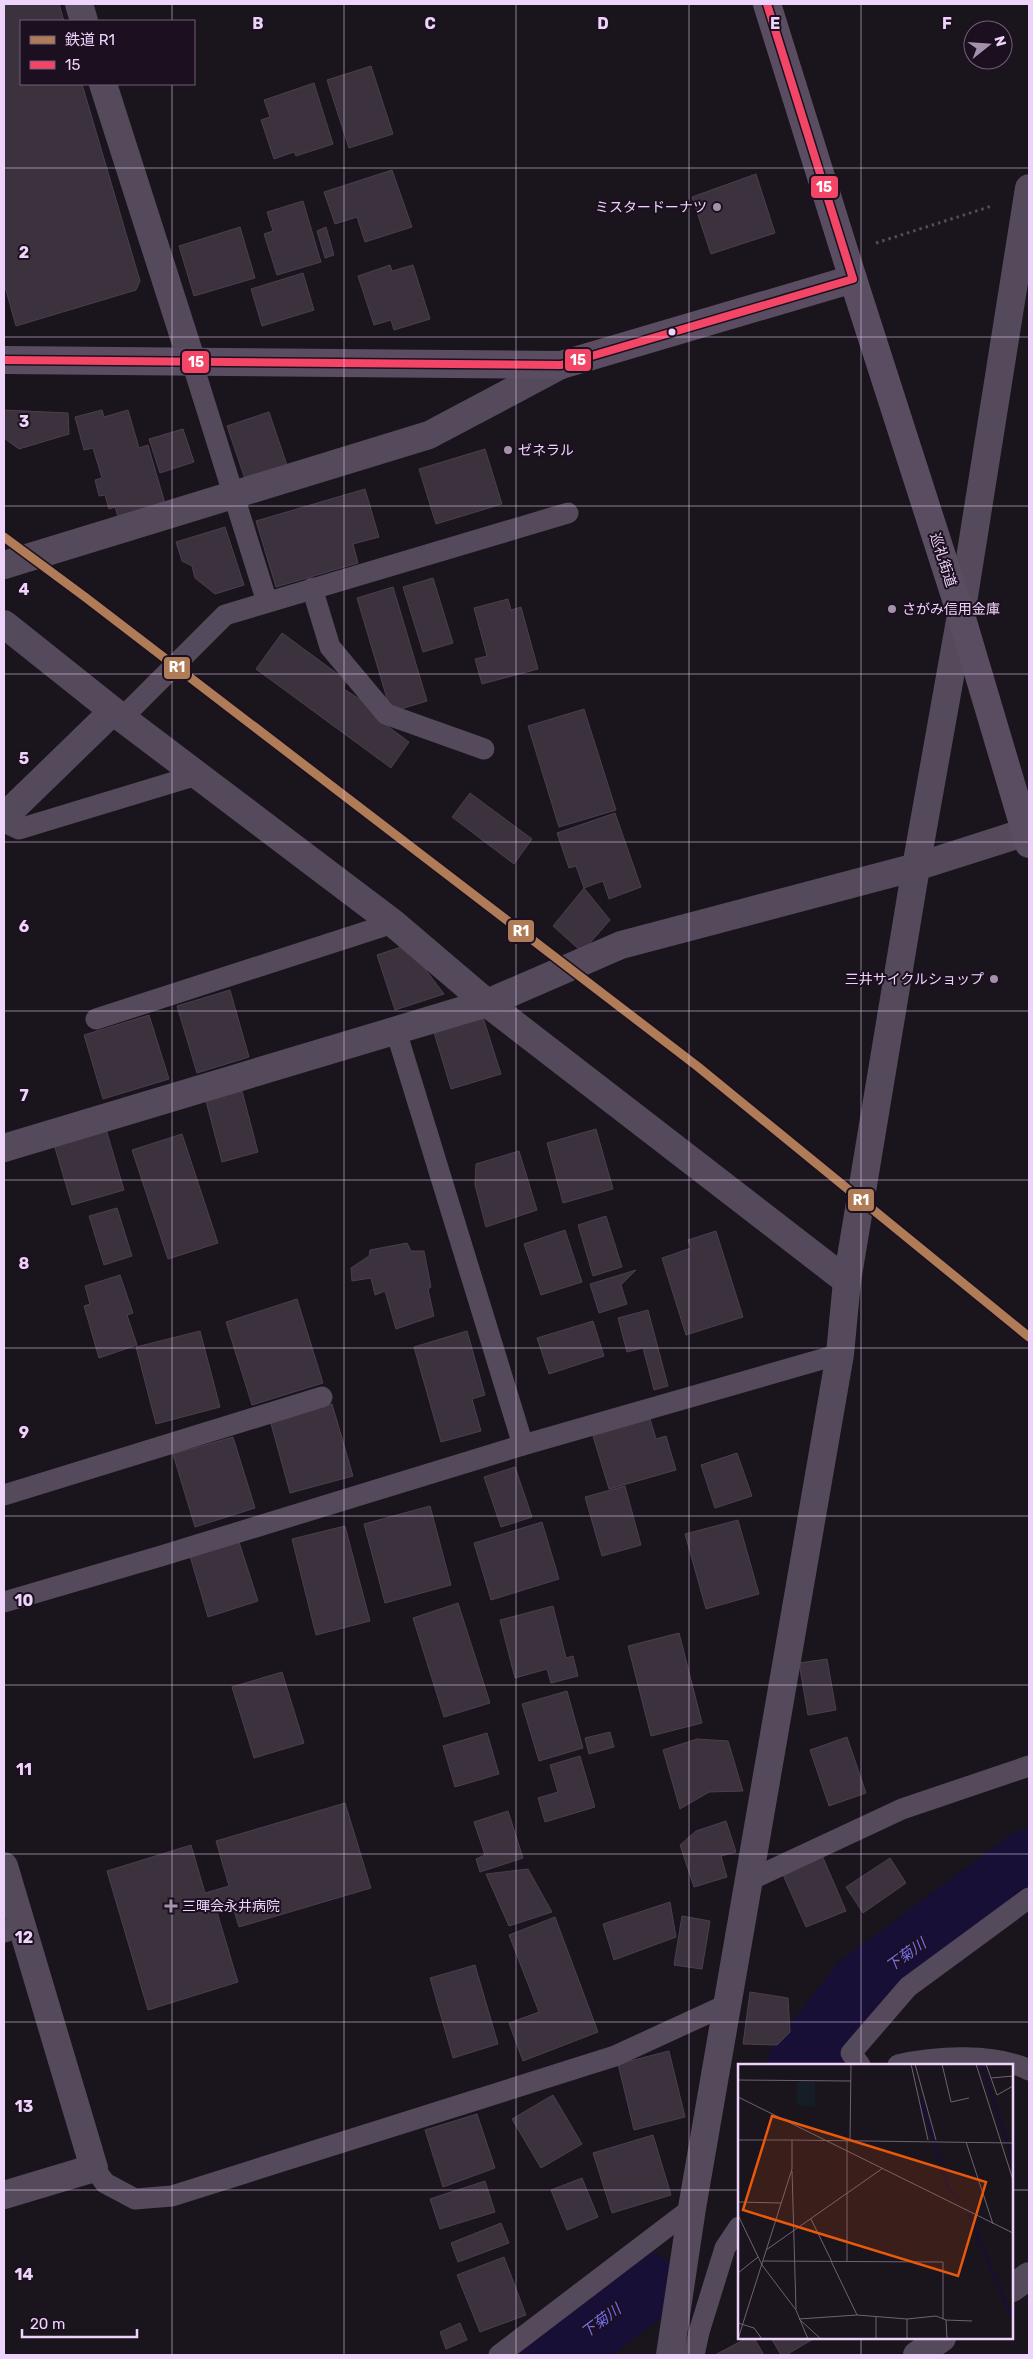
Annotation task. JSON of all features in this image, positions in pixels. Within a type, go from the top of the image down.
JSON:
[{"type":"main road","name":"巡礼街道","points":[[767,4],[961,615],[1028,838]]},
{"type":"main road","points":[[4,360],[561,365],[853,278]]},
{"type":"street","points":[[80,4],[84,20]]},
{"type":"street","points":[[103,85],[192,362]]},
{"type":"street","points":[[670,2355],[692,2208],[840,1354],[848,1281],[916,866],[961,615],[1028,202]]},
{"type":"street","points":[[4,566],[429,435],[561,365]]},
{"type":"street","points":[[4,624],[118,715],[393,923],[487,1003],[848,1281]]},
{"type":"street","points":[[4,818],[118,715]]},
{"type":"street","points":[[4,1148],[487,1003],[621,945],[1028,838]]},
{"type":"street","points":[[4,1866],[13,1929],[94,2168],[4,2195]]},
{"type":"street","points":[[1013,2287],[1029,2276]]},
{"type":"street","points":[[917,2355],[941,2339]]},
{"type":"lane","points":[[192,362],[266,602]]},
{"type":"lane","points":[[118,715],[225,615],[568,513]]},
{"type":"lane","points":[[312,588],[330,647],[386,714],[484,749]]},
{"type":"lane","points":[[4,822],[19,829],[197,775]]},
{"type":"lane","points":[[96,1019],[393,923]]},
{"type":"lane","points":[[396,1031],[523,1445]]},
{"type":"lane","points":[[4,1602],[179,1551],[523,1445],[840,1354]]},
{"type":"lane","points":[[4,1495],[322,1397]]},
{"type":"lane","points":[[750,1880],[902,1810],[1029,1766]]},
{"type":"lane","points":[[859,2064],[851,2053],[908,1987],[1029,1898]]},
{"type":"lane","points":[[94,2168],[105,2183],[134,2199],[172,2196],[615,2056],[728,2004]]},
{"type":"lane","points":[[903,2064],[913,2062],[989,2062],[1017,2064],[1029,2070]]},
{"type":"lane","points":[[499,2355],[692,2208]]},
{"type":"lane","points":[[694,2355],[699,2332],[725,2248],[738,2228]]},
{"type":"path","points":[[845,253],[1028,202]]},
{"type":"building","points":[[4,4],[59,4],[64,20],[20,20],[20,85],[82,85],[140,281],[136,290],[16,326],[4,283]]},
{"type":"building","points":[[371,66],[393,134],[349,148],[327,80]]},
{"type":"building","points":[[314,83],[333,144],[296,156],[294,152],[274,159],[261,120],[270,117],[264,100]]},
{"type":"building","points":[[392,170],[412,227],[365,242],[357,217],[335,224],[324,192]]},
{"type":"building","points":[[756,174],[775,233],[711,254],[692,197]]},
{"type":"building","points":[[303,201],[321,262],[277,275],[264,234],[273,231],[267,212]]},
{"type":"building","points":[[240,227],[255,278],[194,296],[179,246]]},
{"type":"building","points":[[326,227],[334,255],[325,258],[317,231]]},
{"type":"building","points":[[390,265],[392,271],[413,265],[430,319],[394,330],[391,320],[374,325],[358,276]]},
{"type":"building","points":[[303,273],[314,310],[262,326],[251,289]]},
{"type":"building","points":[[4,410],[68,413],[69,434],[19,449],[4,438]]},
{"type":"building","points":[[102,410],[104,417],[128,410],[139,448],[148,445],[166,507],[119,520],[115,507],[109,509],[105,495],[99,496],[95,480],[102,478],[93,448],[84,450],[75,417]]},
{"type":"building","points":[[269,412],[288,468],[246,482],[227,426]]},
{"type":"building","points":[[183,429],[194,462],[160,473],[149,439]]},
{"type":"building","points":[[485,449],[502,504],[436,524],[419,469]]},
{"type":"building","points":[[365,489],[379,537],[353,544],[358,563],[276,587],[256,521]]},
{"type":"building","points":[[225,527],[244,585],[215,594],[195,578],[192,566],[182,561],[176,542]]},
{"type":"building","points":[[433,578],[453,643],[423,652],[403,587]]},
{"type":"building","points":[[393,587],[427,701],[391,712],[357,598]]},
{"type":"building","points":[[508,599],[511,610],[521,607],[538,669],[482,684],[475,659],[487,656],[474,608]]},
{"type":"building","points":[[282,633],[346,680],[344,689],[373,708],[382,722],[409,742],[391,768],[256,669]]},
{"type":"building","points":[[584,709],[616,810],[559,827],[528,726]]},
{"type":"building","points":[[470,793],[532,839],[514,864],[452,817]]},
{"type":"building","points":[[615,813],[641,887],[609,899],[603,881],[584,888],[576,866],[569,868],[557,833]]},
{"type":"building","points":[[584,888],[610,920],[582,952],[553,926]]},
{"type":"building","points":[[407,945],[444,994],[395,1010],[377,955]]},
{"type":"building","points":[[230,990],[249,1057],[197,1073],[177,1006]]},
{"type":"building","points":[[482,1014],[501,1074],[451,1089],[433,1029]]},
{"type":"building","points":[[149,1015],[169,1079],[103,1099],[84,1035]]},
{"type":"building","points":[[242,1091],[258,1152],[222,1162],[206,1101]]},
{"type":"building","points":[[105,1126],[124,1190],[72,1205],[53,1141]]},
{"type":"building","points":[[596,1129],[613,1189],[563,1203],[547,1143]]},
{"type":"building","points":[[182,1134],[218,1243],[168,1259],[132,1150]]},
{"type":"building","points":[[519,1151],[537,1210],[486,1227],[475,1185],[476,1164]]},
{"type":"building","points":[[117,1208],[132,1256],[104,1265],[89,1216]]},
{"type":"building","points":[[606,1216],[622,1267],[593,1276],[578,1225]]},
{"type":"building","points":[[565,1230],[582,1282],[541,1295],[524,1244]]},
{"type":"building","points":[[716,1231],[743,1317],[686,1335],[662,1258],[691,1248],[688,1240]]},
{"type":"building","points":[[407,1243],[411,1251],[424,1251],[431,1287],[428,1289],[434,1316],[396,1329],[385,1291],[375,1295],[371,1278],[352,1281],[351,1268],[369,1256],[370,1250]]},
{"type":"building","points":[[636,1270],[621,1285],[627,1304],[599,1313],[590,1284]]},
{"type":"building","points":[[120,1275],[133,1313],[127,1315],[137,1345],[99,1358],[84,1306],[90,1304],[85,1286]]},
{"type":"building","points":[[297,1299],[323,1383],[252,1405],[226,1322]]},
{"type":"building","points":[[648,1310],[668,1386],[654,1390],[643,1348],[627,1352],[618,1318]]},
{"type":"building","points":[[593,1321],[604,1356],[549,1374],[537,1338]]},
{"type":"building","points":[[200,1331],[220,1407],[156,1424],[136,1347]]},
{"type":"building","points":[[467,1331],[485,1395],[472,1399],[481,1431],[441,1442],[414,1347]]},
{"type":"building","points":[[332,1404],[353,1476],[290,1493],[270,1420]]},
{"type":"building","points":[[650,1419],[656,1439],[666,1436],[676,1470],[609,1489],[593,1436]]},
{"type":"building","points":[[233,1437],[255,1508],[195,1527],[173,1454]]},
{"type":"building","points":[[737,1453],[752,1496],[715,1508],[701,1465]]},
{"type":"building","points":[[515,1467],[532,1517],[501,1527],[484,1477]]},
{"type":"building","points":[[625,1486],[641,1545],[602,1556],[585,1497]]},
{"type":"building","points":[[430,1506],[451,1585],[385,1603],[364,1524]]},
{"type":"building","points":[[738,1520],[759,1594],[706,1609],[685,1534]]},
{"type":"building","points":[[542,1522],[559,1579],[491,1600],[474,1543]]},
{"type":"building","points":[[345,1526],[370,1621],[316,1635],[292,1539]]},
{"type":"building","points":[[239,1542],[258,1601],[208,1617],[190,1556]]},
{"type":"building","points":[[458,1603],[490,1703],[444,1717],[413,1618]]},
{"type":"building","points":[[553,1606],[566,1658],[573,1656],[578,1676],[551,1683],[547,1669],[515,1678],[500,1620]]},
{"type":"building","points":[[679,1633],[702,1723],[651,1736],[628,1646]]},
{"type":"building","points":[[827,1659],[836,1710],[808,1715],[799,1663]]},
{"type":"building","points":[[282,1672],[304,1743],[254,1758],[232,1687]]},
{"type":"building","points":[[567,1691],[583,1748],[539,1761],[522,1704]]},
{"type":"building","points":[[610,1732],[614,1747],[589,1754],[585,1738]]},
{"type":"building","points":[[487,1733],[499,1774],[455,1787],[443,1746]]},
{"type":"building","points":[[847,1737],[866,1793],[829,1806],[810,1750]]},
{"type":"building","points":[[697,1739],[728,1741],[743,1791],[709,1792],[680,1809],[663,1750]]},
{"type":"building","points":[[580,1756],[595,1807],[545,1822],[538,1798],[558,1792],[550,1765]]},
{"type":"building","name":"三暉会永井病院","points":[[345,1803],[371,1888],[239,1927],[232,1904],[216,1909],[238,1982],[148,2010],[107,1871],[191,1845],[205,1893],[229,1886],[216,1841]]},
{"type":"building","points":[[508,1811],[523,1858],[480,1872],[476,1859],[485,1855],[474,1822]]},
{"type":"building","points":[[726,1821],[736,1852],[721,1856],[727,1877],[694,1887],[680,1845],[696,1831]]},
{"type":"building","points":[[821,1853],[846,1911],[806,1927],[781,1870]]},
{"type":"building","points":[[890,1858],[906,1883],[863,1913],[846,1887]]},
{"type":"building","points":[[528,1869],[552,1912],[509,1926],[486,1874]]},
{"type":"building","points":[[670,1902],[676,1937],[614,1960],[603,1924]]},
{"type":"building","points":[[682,1916],[710,1921],[702,1969],[674,1965]]},
{"type":"building","points":[[555,1917],[598,2032],[523,2061],[509,2023],[539,2012],[509,1935]]},
{"type":"building","points":[[475,1965],[498,2044],[453,2058],[430,1978]]},
{"type":"building","points":[[750,1992],[788,1998],[790,2032],[777,2045],[743,2044]]},
{"type":"building","points":[[669,2051],[685,2117],[634,2130],[618,2064]]},
{"type":"building","points":[[553,2095],[582,2144],[541,2168],[512,2119]]},
{"type":"building","points":[[477,2114],[495,2168],[443,2187],[425,2130]]},
{"type":"building","points":[[653,2135],[671,2195],[612,2213],[593,2153]]},
{"type":"building","points":[[582,2178],[598,2217],[567,2230],[551,2190]]},
{"type":"building","points":[[485,2181],[495,2212],[440,2229],[430,2199]]},
{"type":"building","points":[[501,2223],[509,2243],[458,2262],[451,2243]]},
{"type":"building","points":[[504,2257],[526,2315],[480,2332],[457,2275]]},
{"type":"building","points":[[460,2323],[467,2340],[446,2349],[440,2332]]},
{"type":"building","points":[[745,2339],[755,2339],[764,2355],[715,2355]]},
{"type":"building","points":[[772,2339],[813,2339],[786,2355],[781,2355]]},
{"type":"waterway","name":"下菊川","points":[[803,2064],[863,1987],[1029,1864]]},
{"type":"waterway","name":"下菊川","points":[[556,2355],[645,2287]]},
{"type":"rail line","name":"R1","points":[[4,537],[697,1066],[1029,1337]]},
{"type":"transit line","name":"15","points":[[4,360],[561,365],[853,279],[767,4]]},
{"type":"place","name":"ミスタードーナツ","points":[[717,207]]},
{"type":"place","name":"ゼネラル","points":[[508,450]]},
{"type":"place","name":"さがみ信用金庫","points":[[892,609]]},
{"type":"place","name":"三井サイクルショップ","points":[[994,979]]},
{"type":"place","name":"三暉会永井病院","points":[[171,1906]]}]
